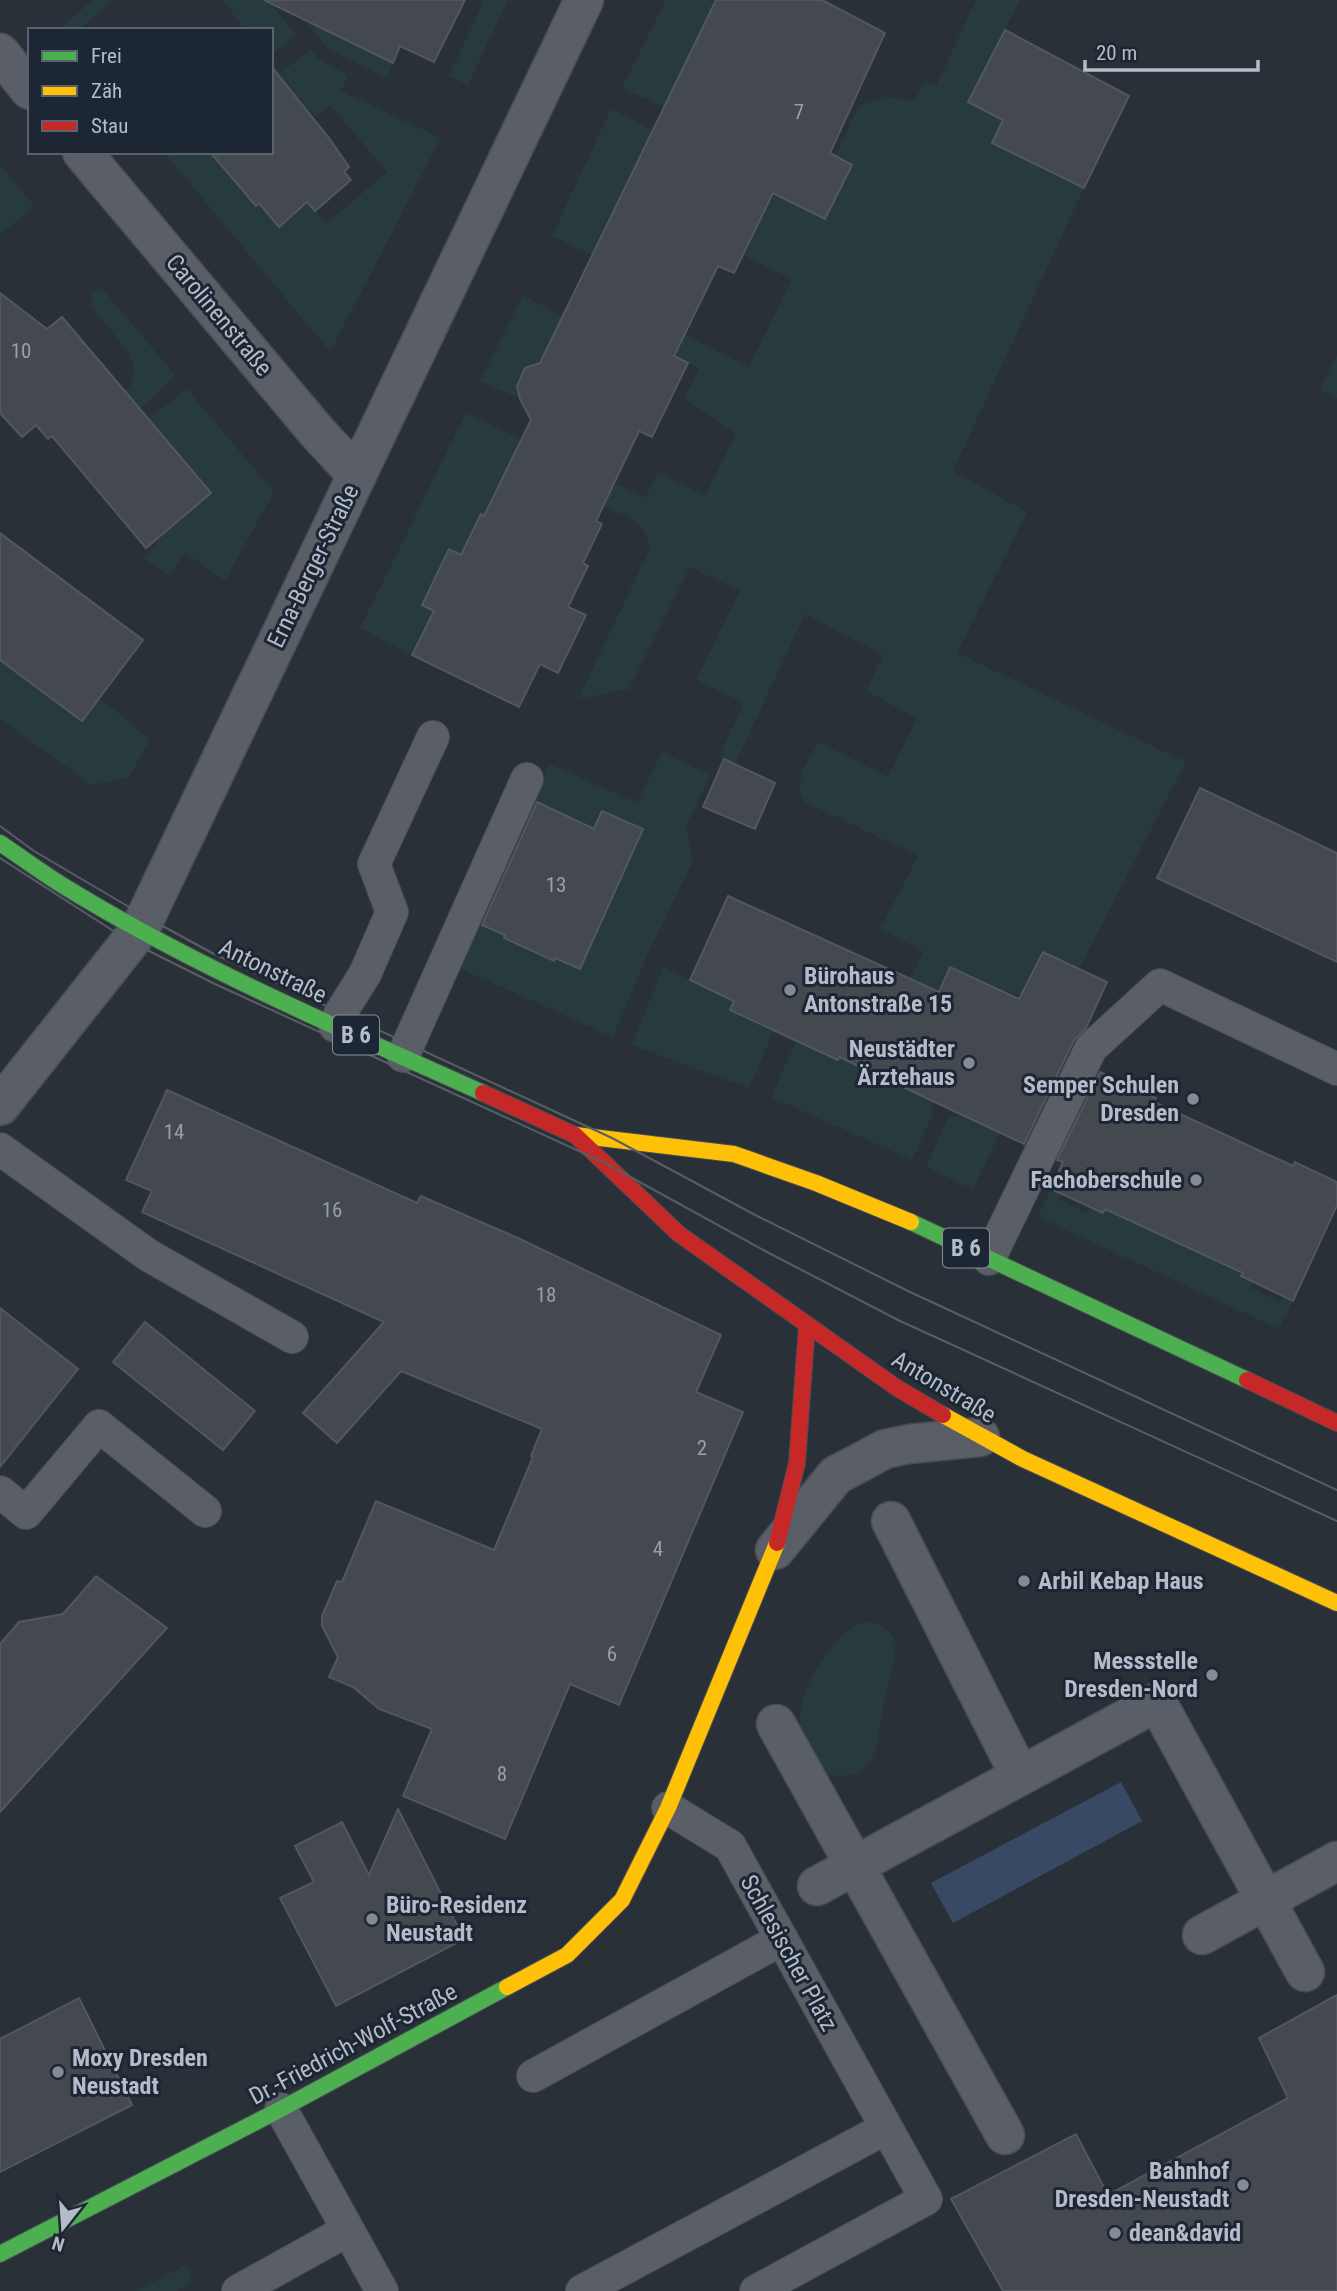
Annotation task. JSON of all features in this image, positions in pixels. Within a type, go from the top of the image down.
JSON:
[{"type":"main road","name":"Antonstraße","points":[[0,843],[62,885],[140,929],[335,1026],[575,1135],[734,1154],[816,1183],[937,1233],[1337,1423]]},
{"type":"main road","name":"Antonstraße","points":[[575,1135],[679,1234],[897,1388],[1023,1459],[1337,1603]]},
{"type":"main road","points":[[668,1808],[775,1550],[797,1463],[807,1325]]},
{"type":"main road","name":"Dr.-Friedrich-Wolf-Straße","points":[[0,2254],[281,2109],[567,1955],[622,1900],[668,1808]]},
{"type":"street","name":"Erna-Berger-Straße","points":[[0,1106],[140,929],[584,0]]},
{"type":"street","points":[[0,53],[28,88]]},
{"type":"street","name":"Carolinenstraße","points":[[84,154],[317,432],[357,475]]},
{"type":"street","points":[[775,1550],[836,1475],[885,1449],[980,1437]]},
{"type":"street","points":[[891,1521],[1020,1776]]},
{"type":"street","points":[[817,1886],[1157,1702],[1306,1972]]},
{"type":"street","points":[[776,1724],[1005,2135]]},
{"type":"street","points":[[1202,1935],[1337,1861]]},
{"type":"lane","points":[[335,1026],[365,974],[392,912],[374,864],[433,737]]},
{"type":"lane","points":[[403,1056],[527,779]]},
{"type":"lane","points":[[989,1259],[1091,1048],[1160,985],[1337,1069]]},
{"type":"lane","points":[[0,1149],[148,1255],[292,1337]]},
{"type":"lane","points":[[0,1492],[26,1513],[99,1426],[205,1511]]},
{"type":"lane","name":"Schlesischer Platz","points":[[668,1808],[730,1846],[926,2199],[756,2291]]},
{"type":"lane","points":[[533,2076],[782,1939]]},
{"type":"lane","points":[[281,2109],[382,2291]]},
{"type":"lane","points":[[582,2291],[886,2128]]},
{"type":"lane","points":[[238,2291],[348,2230]]},
{"type":"green space","points":[[93,0],[112,0],[81,28],[60,28]]},
{"type":"green space","points":[[223,0],[268,0],[296,35],[273,54],[273,28],[244,28]]},
{"type":"green space","points":[[289,0],[393,63],[386,78],[328,49]]},
{"type":"green space","points":[[484,0],[508,0],[468,85],[449,76]]},
{"type":"green space","points":[[666,0],[716,0],[664,107],[622,88]]},
{"type":"green space","points":[[976,0],[1020,0],[968,102],[1003,120],[1084,188],[953,471],[1027,512],[957,653],[1186,762],[1079,969],[1043,952],[1026,997],[995,988],[950,968],[896,1084],[931,1101],[933,1113],[912,1160],[771,1097],[796,1041],[838,1059],[850,1032],[880,1046],[923,951],[880,929],[918,856],[805,802],[799,789],[802,772],[818,742],[888,777],[917,718],[866,691],[883,655],[805,614],[735,764],[719,757],[744,703],[696,680],[740,591],[690,567],[629,689],[578,699],[649,551],[648,541],[633,519],[532,471],[524,486],[503,476],[484,516],[480,514],[461,555],[449,550],[422,605],[434,611],[412,655],[360,628],[466,413],[645,498],[658,473],[705,496],[736,434],[684,399],[699,368],[676,357],[673,362],[656,320],[749,367],[792,279],[728,248],[593,255],[552,236],[611,109],[825,219],[852,165],[835,156],[859,106],[885,96],[914,102],[925,81],[936,86]]},
{"type":"green space","points":[[311,49],[318,58],[348,76],[341,91],[441,138],[330,352],[166,154],[216,154],[215,158],[256,206],[259,203],[279,226],[307,202],[326,224],[387,172],[330,105],[315,117],[279,74]]},
{"type":"green space","points":[[0,165],[34,206],[0,235]]},
{"type":"green space","points":[[101,287],[175,375],[107,442],[121,397],[131,384],[134,369],[130,354],[91,306],[92,293]]},
{"type":"green space","points":[[523,295],[562,316],[520,399],[480,381]]},
{"type":"green space","points":[[1337,355],[1337,398],[1320,389]]},
{"type":"green space","points":[[187,389],[274,492],[225,581],[186,553],[169,575],[144,559],[165,532],[148,419]]},
{"type":"green space","points":[[0,660],[82,721],[100,698],[150,740],[129,777],[92,785],[0,719]]},
{"type":"green space","points":[[662,752],[711,775],[686,826],[693,861],[646,958],[613,1037],[454,966],[476,922],[505,935],[504,939],[553,961],[555,958],[581,968],[635,848],[639,827],[602,811],[594,829],[533,801],[550,764],[637,803]]},
{"type":"green space","points":[[664,967],[734,1001],[730,1011],[774,1030],[749,1088],[631,1045]]},
{"type":"green space","points":[[962,1115],[1000,1133],[973,1189],[926,1167],[948,1118]]},
{"type":"green space","points":[[1051,1189],[1061,1193],[1059,1200],[1087,1213],[1090,1207],[1105,1209],[1243,1273],[1242,1276],[1253,1282],[1251,1288],[1280,1302],[1283,1296],[1293,1300],[1279,1329],[1038,1217]]},
{"type":"green space","points":[[867,1622],[886,1628],[892,1634],[896,1645],[876,1747],[872,1759],[855,1773],[842,1776],[824,1774],[802,1741],[800,1723],[806,1690],[816,1670],[841,1636]]},
{"type":"green space","points":[[186,2265],[193,2282],[177,2291],[136,2291]]},
{"type":"water","points":[[1121,1782],[1142,1821],[953,1923],[931,1883]]},
{"type":"building","points":[[264,0],[465,0],[434,62],[400,46],[393,63]]},
{"type":"building","points":[[716,0],[822,0],[885,33],[830,153],[852,165],[825,219],[773,193],[734,273],[718,266],[674,356],[688,363],[652,437],[639,431],[596,521],[602,524],[583,563],[588,566],[568,607],[586,615],[558,673],[540,664],[519,707],[412,655],[434,611],[422,605],[449,549],[461,555],[481,514],[484,516],[531,420],[520,399],[517,386],[525,368],[540,363]]},
{"type":"building","points":[[1005,30],[1129,96],[1084,188],[992,143],[1003,120],[968,102]]},
{"type":"building","points":[[273,68],[329,138],[349,167],[344,172],[351,180],[315,211],[307,202],[279,227],[259,203],[256,206],[212,154],[273,154]]},
{"type":"building","points":[[0,293],[47,329],[62,317],[211,493],[146,548],[52,436],[48,439],[36,425],[22,437],[0,413]]},
{"type":"building","points":[[0,533],[143,640],[82,721],[0,660]]},
{"type":"building","points":[[724,759],[775,783],[755,829],[703,807]]},
{"type":"building","points":[[1200,788],[1337,853],[1337,962],[1157,878]]},
{"type":"building","points":[[537,802],[594,829],[602,811],[643,829],[580,969],[555,958],[554,961],[482,925]]},
{"type":"building","points":[[728,896],[939,992],[950,967],[1019,999],[1043,952],[1107,982],[1086,1028],[1074,1040],[1024,1144],[839,1057],[838,1060],[730,1010],[734,1001],[690,980]]},
{"type":"building","points":[[1100,1072],[1156,1098],[1154,1102],[1293,1166],[1295,1162],[1337,1182],[1337,1205],[1293,1301],[1241,1276],[1243,1273],[1105,1209],[1103,1213],[1051,1189],[1063,1162],[1057,1160]]},
{"type":"building","points":[[167,1090],[417,1203],[421,1196],[520,1239],[721,1335],[696,1392],[743,1412],[619,1705],[570,1684],[505,1839],[403,1796],[432,1729],[379,1709],[353,1687],[329,1677],[338,1657],[322,1626],[322,1616],[337,1581],[342,1582],[376,1501],[494,1550],[542,1429],[401,1371],[337,1443],[303,1413],[384,1322],[142,1212],[152,1191],[126,1180]]},
{"type":"building","points":[[0,1308],[78,1369],[0,1467]]},
{"type":"building","points":[[145,1322],[255,1411],[223,1450],[113,1362]]},
{"type":"building","points":[[96,1576],[167,1628],[0,1812],[0,1644],[19,1622],[63,1614]]},
{"type":"building","name":"Büro-Residenz Neustadt","points":[[398,1809],[464,1939],[336,2006],[280,1898],[314,1882],[295,1846],[342,1822],[369,1875]]},
{"type":"building","name":"Bahnhof Dresden-Neustadt","points":[[1337,1995],[1337,2291],[1003,2291],[951,2199],[1076,2134],[1108,2195],[1288,2098],[1259,2038]]},
{"type":"building","name":"Moxy Dresden Neustadt","points":[[79,1998],[132,2105],[0,2172],[0,2039]]},
{"type":"tram line","points":[[0,826],[34,851],[214,954],[612,1138],[757,1216],[910,1292],[1337,1490]]},
{"type":"tram line","points":[[0,858],[129,941],[215,984],[605,1163],[898,1320],[1337,1521]]},
{"type":"traffic: fast","points":[[0,843],[62,885],[163,943],[269,996],[483,1093]]},
{"type":"traffic: fast","points":[[911,1222],[1247,1380]]},
{"type":"traffic: fast","points":[[0,2254],[281,2109],[507,1987]]},
{"type":"traffic: slow","points":[[575,1135],[734,1154],[816,1183],[911,1222]]},
{"type":"traffic: slow","points":[[943,1415],[1023,1459],[1337,1603]]},
{"type":"traffic: slow","points":[[507,1987],[567,1955],[622,1900],[668,1808],[777,1543]]},
{"type":"traffic: jam","points":[[483,1093],[575,1135],[679,1234],[897,1388],[943,1415]]},
{"type":"traffic: jam","points":[[777,1543],[797,1463],[807,1325]]},
{"type":"traffic: jam","points":[[1247,1380],[1337,1423]]},
{"type":"place","name":"Bürohaus Antonstraße 15","points":[[790,990]]},
{"type":"place","name":"Neustädter Ärztehaus","points":[[969,1063]]},
{"type":"place","name":"Semper Schulen Dresden","points":[[1193,1099]]},
{"type":"place","name":"Fachoberschule","points":[[1196,1180]]},
{"type":"place","name":"Arbil Kebap Haus","points":[[1024,1581]]},
{"type":"place","name":"Messstelle Dresden-Nord","points":[[1212,1675]]},
{"type":"place","name":"Büro-Residenz Neustadt","points":[[372,1919]]},
{"type":"place","name":"Moxy Dresden Neustadt","points":[[58,2072]]},
{"type":"place","name":"Bahnhof Dresden-Neustadt","points":[[1243,2185]]},
{"type":"place","name":"dean&david","points":[[1115,2233]]}]
